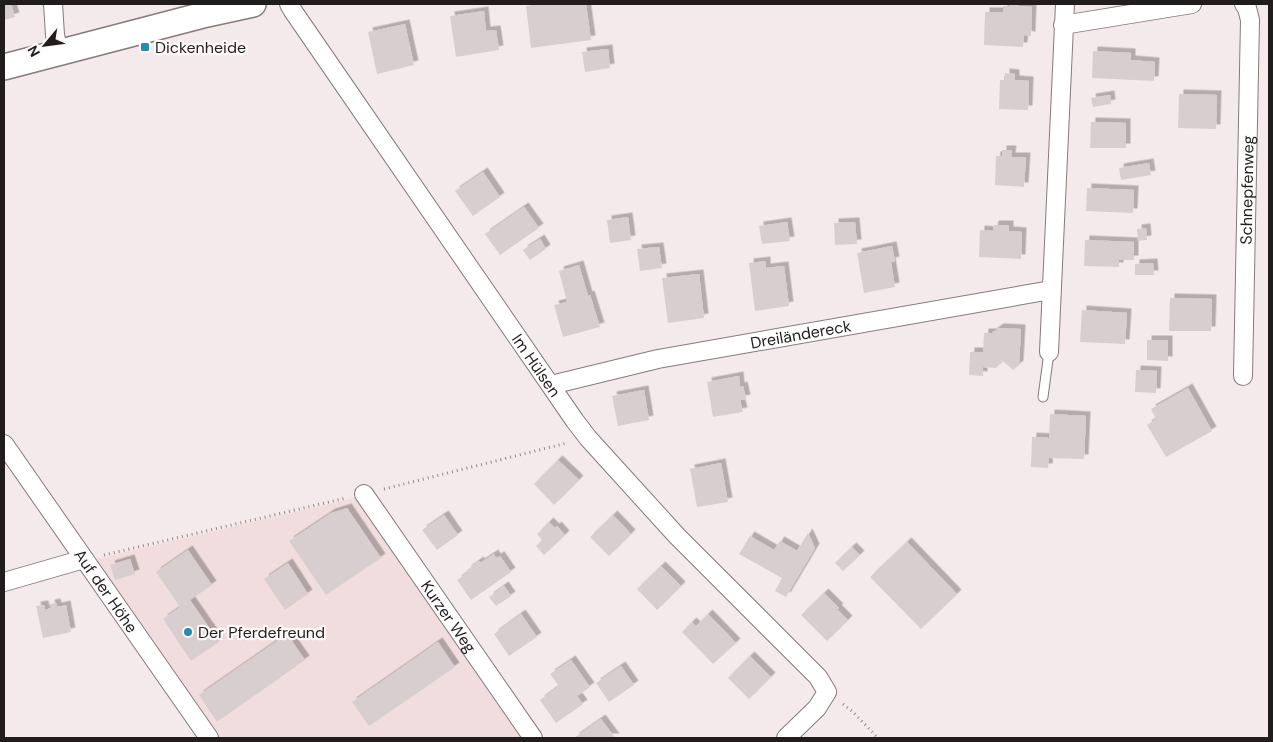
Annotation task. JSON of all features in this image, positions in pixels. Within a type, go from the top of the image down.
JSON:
[{"type":"street","points":[[53,4],[58,53]]},
{"type":"street","points":[[4,67],[253,4]]},
{"type":"street","name":"Im Hülsen","points":[[289,4],[588,438],[677,536],[818,677],[827,692]]},
{"type":"street","points":[[1049,352],[1065,4]]},
{"type":"street","points":[[1064,25],[1192,4]]},
{"type":"street","name":"Schnepfenweg","points":[[1243,376],[1250,20],[1244,4]]},
{"type":"street","name":"Dreiländereck","points":[[551,385],[658,359],[1052,290]]},
{"type":"street","name":"Auf der Höhe","points":[[4,444],[209,738]]},
{"type":"street","name":"Kurzer Weg","points":[[364,494],[532,738]]},
{"type":"street","points":[[4,582],[84,559]]},
{"type":"street","points":[[786,738],[817,708],[827,692]]},
{"type":"lane","points":[[1044,397],[1049,352]]},
{"type":"path","points":[[84,559],[364,494],[588,438]]},
{"type":"path","points":[[827,692],[853,712],[878,738]]},
{"type":"shaded area","points":[[358,497],[524,738],[216,738],[96,559]]},
{"type":"building","points":[[4,4],[11,4],[15,17],[4,20]]},
{"type":"building","points":[[586,4],[591,40],[531,48],[526,6]]},
{"type":"building","points":[[1009,4],[1032,7],[1031,36],[1024,35],[1023,47],[984,45],[985,12],[1003,12],[1003,6],[1009,6]]},
{"type":"building","points":[[484,11],[486,31],[496,30],[499,50],[456,57],[450,16]]},
{"type":"building","points":[[405,24],[414,65],[377,74],[368,32]]},
{"type":"building","points":[[608,49],[610,68],[585,72],[582,52]]},
{"type":"building","points":[[1093,51],[1131,53],[1131,60],[1155,62],[1154,81],[1092,78]]},
{"type":"building","points":[[1005,73],[1015,74],[1015,80],[1029,81],[1028,110],[999,109],[1000,80],[1005,80]]},
{"type":"building","points":[[1179,94],[1217,95],[1216,129],[1178,128]]},
{"type":"building","points":[[1110,95],[1111,104],[1093,107],[1091,98]]},
{"type":"building","points":[[1091,122],[1126,123],[1126,148],[1090,148]]},
{"type":"building","points":[[1002,150],[1012,150],[1011,157],[1026,157],[1024,187],[995,185],[996,156],[1002,156]]},
{"type":"building","points":[[1149,163],[1151,175],[1121,180],[1119,168]]},
{"type":"building","points":[[483,172],[500,197],[473,216],[455,191]]},
{"type":"building","points":[[1087,188],[1134,190],[1133,213],[1086,211]]},
{"type":"building","points":[[524,207],[539,228],[500,255],[485,234]]},
{"type":"building","points":[[628,217],[631,240],[610,243],[607,220]]},
{"type":"building","points":[[787,222],[790,241],[762,244],[759,226]]},
{"type":"building","points":[[855,222],[857,244],[835,245],[834,223]]},
{"type":"building","points":[[994,225],[1009,225],[1009,231],[1022,232],[1021,259],[979,257],[980,230],[993,231]]},
{"type":"building","points":[[1146,228],[1147,240],[1138,241],[1137,229]]},
{"type":"building","points":[[540,239],[546,249],[530,260],[523,250]]},
{"type":"building","points":[[1085,240],[1134,242],[1134,260],[1119,260],[1119,267],[1084,266]]},
{"type":"building","points":[[892,246],[895,261],[891,262],[895,287],[864,293],[857,253]]},
{"type":"building","points":[[659,247],[662,268],[640,271],[637,249]]},
{"type":"building","points":[[766,261],[766,268],[784,266],[789,306],[755,311],[749,263]]},
{"type":"building","points":[[1153,263],[1154,275],[1135,275],[1135,264]]},
{"type":"building","points":[[579,265],[600,327],[563,337],[554,305],[567,302],[559,271]]},
{"type":"building","points":[[699,274],[704,318],[668,323],[662,278]]},
{"type":"building","points":[[1170,298],[1212,299],[1211,331],[1169,331]]},
{"type":"building","points":[[1082,310],[1127,313],[1125,344],[1080,342]]},
{"type":"building","points":[[999,328],[1021,329],[1019,365],[1013,370],[1003,361],[996,368],[983,367],[983,376],[969,375],[970,352],[983,352],[984,333],[992,333]]},
{"type":"building","points":[[1147,340],[1168,340],[1168,361],[1147,360]]},
{"type":"building","points":[[1136,370],[1157,371],[1156,393],[1135,392]]},
{"type":"building","points":[[739,376],[740,387],[743,386],[746,399],[740,400],[743,412],[713,417],[707,382]]},
{"type":"building","points":[[1188,388],[1212,431],[1166,457],[1147,425],[1156,419],[1151,409]]},
{"type":"building","points":[[644,390],[649,420],[618,426],[612,396]]},
{"type":"building","points":[[1050,414],[1086,416],[1084,459],[1049,458],[1048,468],[1031,467],[1032,437],[1049,438]]},
{"type":"building","points":[[558,460],[579,480],[554,505],[534,484]]},
{"type":"building","points":[[721,463],[728,502],[697,507],[690,469]]},
{"type":"building","points":[[347,508],[381,558],[326,595],[289,541],[331,513]]},
{"type":"building","points":[[444,515],[458,535],[437,550],[422,530]]},
{"type":"building","points":[[613,515],[631,534],[609,556],[590,537]]},
{"type":"building","points":[[549,522],[555,528],[557,526],[565,535],[544,555],[536,546],[542,540],[537,534]]},
{"type":"building","points":[[808,533],[815,548],[786,597],[775,591],[782,578],[739,554],[750,536],[774,550],[780,541],[797,551]]},
{"type":"building","points":[[907,542],[957,594],[921,629],[870,577]]},
{"type":"building","points":[[852,547],[860,555],[843,571],[835,563]]},
{"type":"building","points":[[188,550],[212,585],[190,600],[219,642],[191,661],[163,619],[180,607],[156,572]]},
{"type":"building","points":[[494,554],[496,558],[500,556],[511,572],[471,600],[457,580],[479,561],[480,563]]},
{"type":"building","points":[[130,559],[135,574],[115,580],[110,565]]},
{"type":"building","points":[[288,563],[308,594],[285,610],[264,579]]},
{"type":"building","points":[[661,566],[681,586],[657,610],[637,589]]},
{"type":"building","points":[[504,586],[511,596],[496,606],[489,597]]},
{"type":"building","points":[[824,593],[848,620],[827,641],[801,615]]},
{"type":"building","points":[[56,603],[57,607],[66,605],[71,632],[43,638],[36,606],[44,605],[45,610],[51,608],[50,604]]},
{"type":"building","points":[[521,614],[537,637],[509,656],[494,634]]},
{"type":"building","points":[[708,614],[736,643],[713,664],[682,632],[692,622],[696,626]]},
{"type":"building","points":[[287,634],[305,660],[217,722],[199,695]]},
{"type":"building","points":[[438,642],[455,667],[369,726],[352,702]]},
{"type":"building","points":[[750,656],[771,677],[749,699],[728,678]]},
{"type":"building","points":[[571,660],[590,687],[577,696],[583,704],[556,723],[540,700],[559,686],[550,674]]},
{"type":"building","points":[[621,666],[634,685],[609,702],[596,683]]},
{"type":"building","points":[[601,719],[615,738],[574,738]]},
{"type":"place","name":"Dickenheide","points":[[145,47]]},
{"type":"place","name":"Der Pferdefreund","points":[[188,632]]}]
